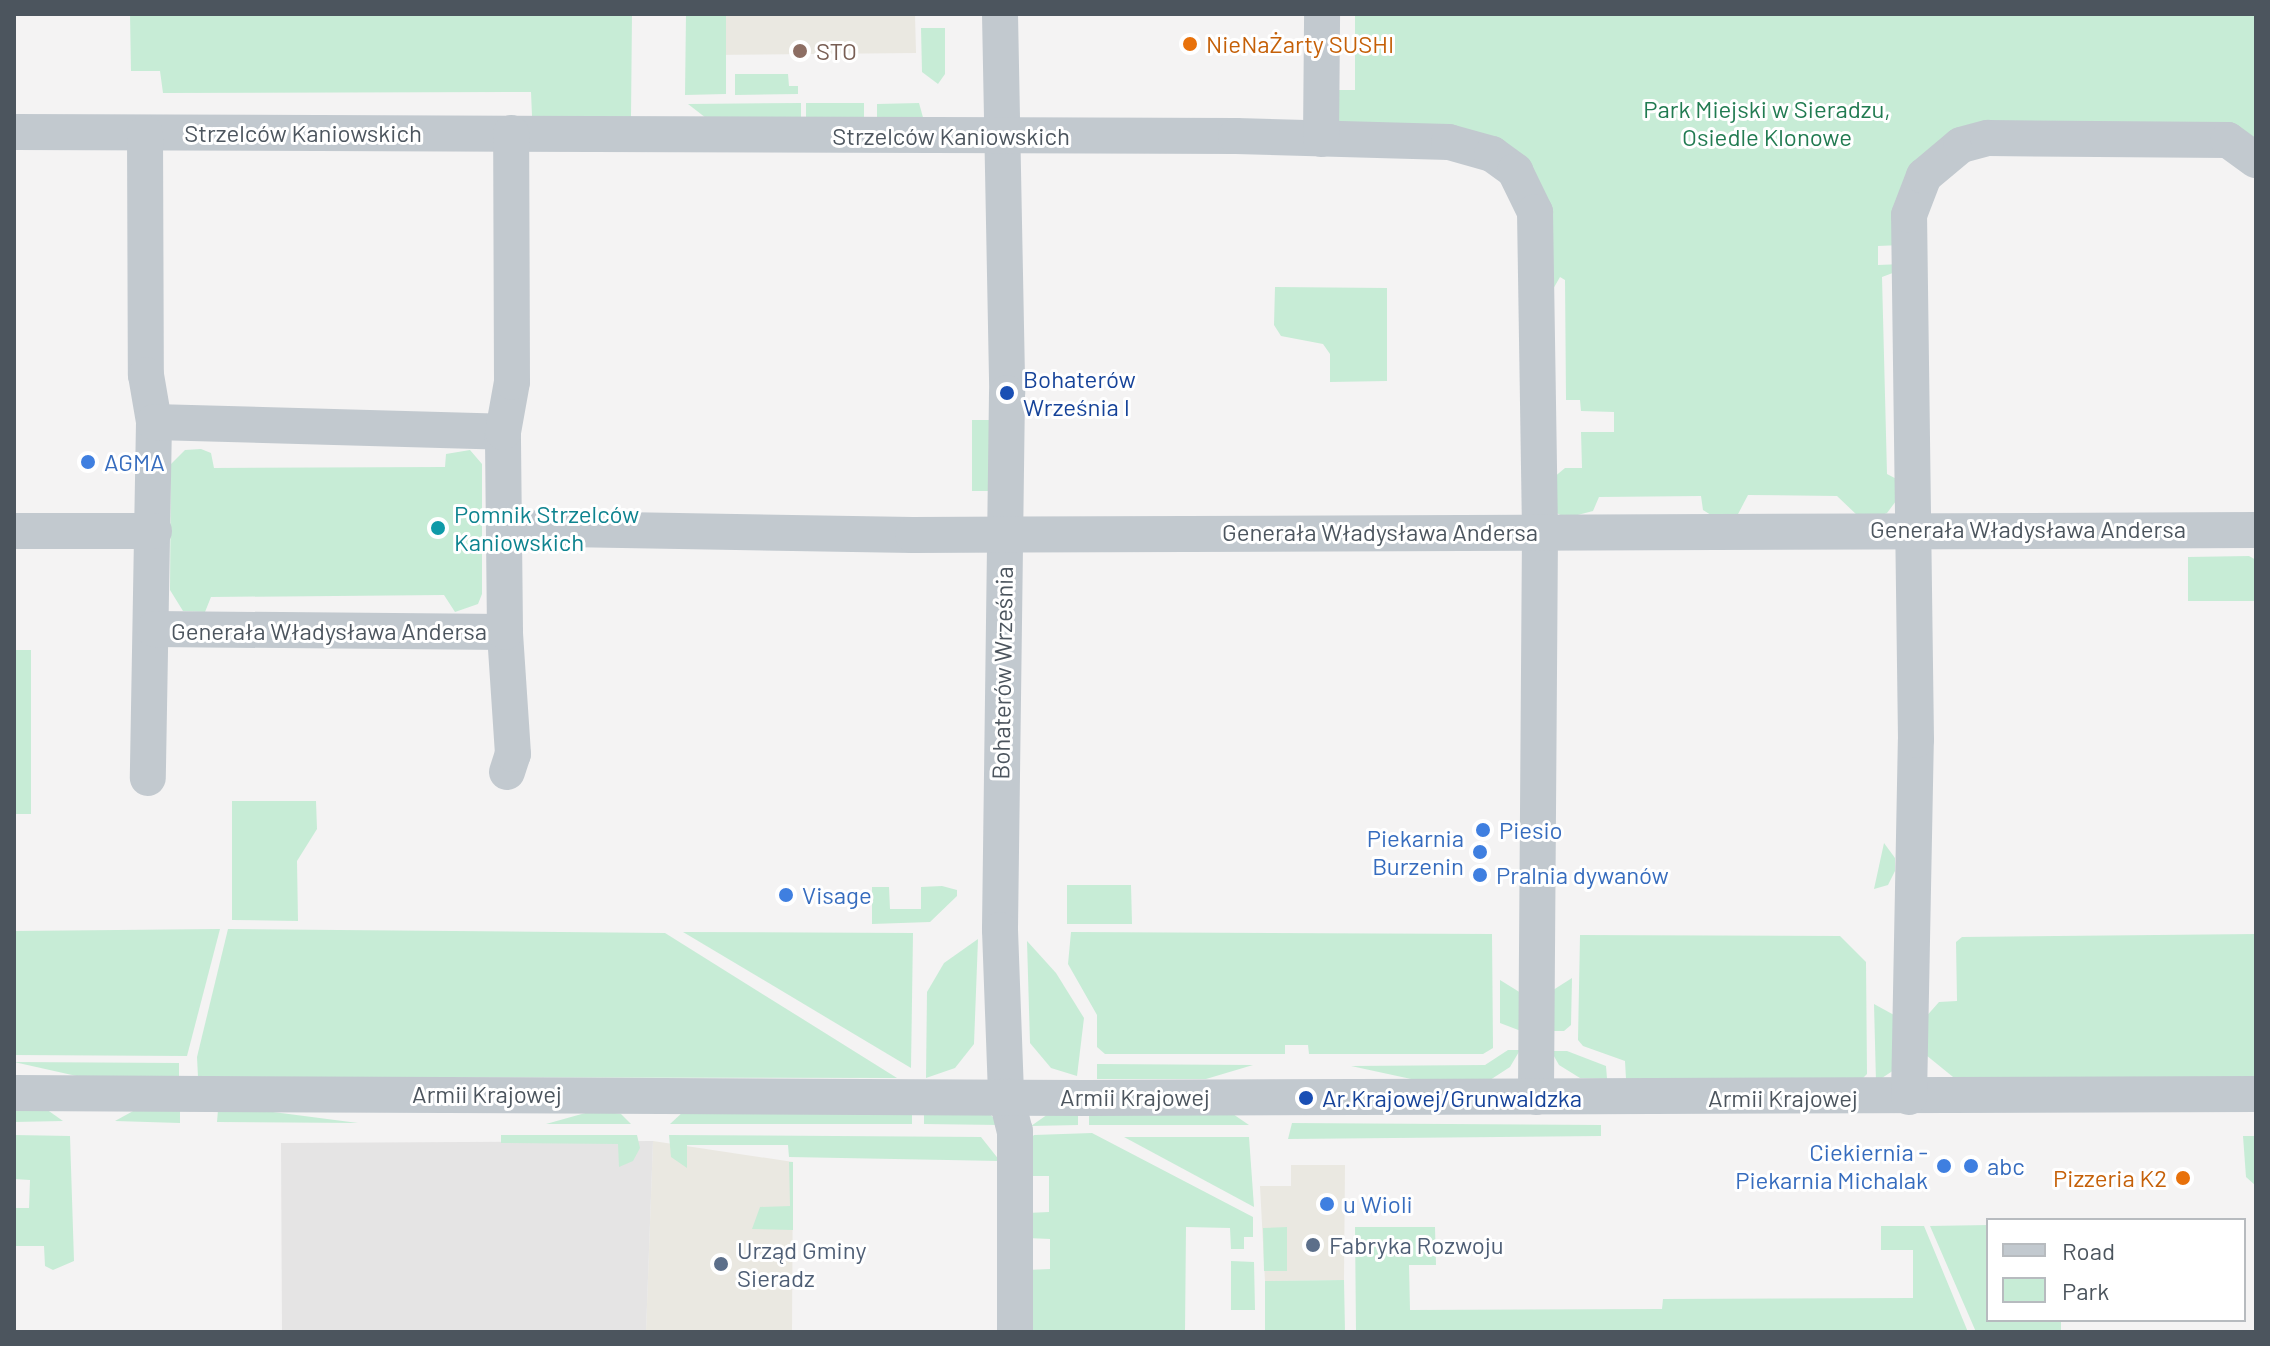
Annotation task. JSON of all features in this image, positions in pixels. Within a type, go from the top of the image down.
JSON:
[{"type":"street","name":"Bohaterów Września","points":[[1000,14],[1005,136],[1005,534],[1000,583],[1000,930],[1006,1096],[1015,1131],[1015,1332]]},
{"type":"street","points":[[1321,139],[1322,14]]},
{"type":"street","name":"Strzelców Kaniowskich","points":[[14,132],[1321,139],[1449,142],[1492,154],[1515,171],[1535,212],[1540,532],[1536,1097]]},
{"type":"street","name":"Generała Władysława Andersa","points":[[145,133],[146,375],[154,422],[154,629],[148,778]]},
{"type":"street","name":"Generała Władysława Andersa","points":[[507,772],[513,754],[505,632],[503,432],[512,382],[511,133]]},
{"type":"street","points":[[1909,1097],[1914,528],[1909,215],[1924,176],[1961,145],[1988,138],[2228,140],[2256,160]]},
{"type":"street","points":[[154,422],[503,432]]},
{"type":"street","name":"Generała Władysława Andersa","points":[[505,528],[1005,534],[1914,528],[2256,530]]},
{"type":"street","points":[[14,531],[154,531]]},
{"type":"street","name":"Generała Władysława Andersa","points":[[154,629],[505,632]]},
{"type":"street","name":"Armii Krajowej","points":[[14,1093],[1536,1097],[2256,1094]]},
{"type":"shaded area","points":[[708,14],[915,14],[916,53],[709,55]]},
{"type":"shaded area","points":[[653,1141],[793,1162],[792,1332],[646,1332]]},
{"type":"shaded area","points":[[653,1141],[646,1332],[282,1332],[281,1143]]},
{"type":"shaded area","points":[[1291,1165],[1345,1165],[1344,1280],[1265,1281],[1260,1186],[1291,1186]]},
{"type":"green space","points":[[130,14],[632,14],[631,117],[532,116],[531,92],[163,93],[160,71],[131,71]]},
{"type":"green space","points":[[686,14],[726,14],[726,94],[685,95]]},
{"type":"green space","name":"Park Miejski w Sieradzu, Osiedle Klonowe","points":[[1355,14],[2256,14],[2256,145],[1977,128],[1901,245],[1878,246],[1878,265],[1902,264],[1898,271],[1882,277],[1887,474],[1908,485],[1887,513],[1870,520],[1858,516],[1837,496],[1748,495],[1737,516],[1711,515],[1703,510],[1701,496],[1599,497],[1593,511],[1566,518],[1553,511],[1547,483],[1565,468],[1582,468],[1581,432],[1614,432],[1614,412],[1581,411],[1580,400],[1566,400],[1565,280],[1560,277],[1545,303],[1516,160],[1352,133],[1337,119],[1334,90],[1355,90]]},
{"type":"green space","points":[[921,28],[945,28],[945,74],[938,84],[922,72]]},
{"type":"green space","points":[[735,74],[788,74],[789,86],[798,86],[798,94],[735,95]]},
{"type":"green space","points":[[801,103],[801,122],[706,118],[688,104]]},
{"type":"green space","points":[[806,103],[864,103],[864,123],[806,122]]},
{"type":"green space","points":[[919,103],[924,121],[877,123],[877,104]]},
{"type":"green space","points":[[1275,287],[1387,288],[1387,381],[1330,382],[1330,354],[1323,344],[1281,336],[1274,325]]},
{"type":"green space","points":[[972,420],[990,420],[990,491],[972,491]]},
{"type":"green space","points":[[201,449],[211,453],[214,468],[445,467],[446,454],[470,450],[482,464],[482,594],[478,604],[455,612],[444,595],[211,597],[205,612],[183,611],[170,590],[171,464],[185,450]]},
{"type":"green space","points":[[2249,556],[2256,560],[2256,601],[2188,601],[2188,557]]},
{"type":"green space","points":[[14,650],[31,650],[31,814],[14,814]]},
{"type":"green space","points":[[232,801],[316,801],[317,829],[297,861],[298,921],[232,920]]},
{"type":"green space","points":[[1884,843],[1895,858],[1895,871],[1888,885],[1874,889]]},
{"type":"green space","points":[[1067,885],[1131,885],[1132,924],[1067,924]]},
{"type":"green space","points":[[942,886],[957,890],[957,896],[930,922],[872,924],[872,887],[889,887],[890,909],[921,909],[921,887]]},
{"type":"green space","points":[[220,929],[187,1056],[14,1055],[14,931]]},
{"type":"green space","points":[[228,929],[665,933],[897,1078],[198,1077],[197,1057]]},
{"type":"green space","points":[[683,932],[913,933],[911,1068]]},
{"type":"green space","points":[[1071,932],[1492,934],[1493,1048],[1483,1054],[1309,1054],[1308,1045],[1285,1045],[1285,1054],[1105,1054],[1097,1047],[1097,1015],[1068,964]]},
{"type":"green space","points":[[2256,934],[2256,1077],[1958,1081],[1926,1055],[1924,1019],[1939,1002],[1957,1001],[1956,942],[1962,937]]},
{"type":"green space","points":[[1580,935],[1840,936],[1866,962],[1867,1074],[1857,1084],[1626,1079],[1625,1061],[1583,1046],[1578,1040]]},
{"type":"green space","points":[[978,939],[974,1044],[955,1068],[926,1078],[927,992],[944,963]]},
{"type":"green space","points":[[1027,941],[1056,973],[1084,1018],[1077,1076],[1051,1068],[1030,1043]]},
{"type":"green space","points":[[1572,978],[1571,1025],[1564,1031],[1550,1031],[1550,992]]},
{"type":"green space","points":[[1500,980],[1521,993],[1521,1031],[1500,1023]]},
{"type":"green space","points":[[1874,1004],[1894,1015],[1894,1070],[1876,1082]]},
{"type":"green space","points":[[1508,1050],[1520,1050],[1510,1067],[1490,1080],[1425,1082],[1351,1066],[1485,1065]]},
{"type":"green space","points":[[1551,1051],[1567,1051],[1606,1066],[1607,1079],[1580,1078],[1559,1065]]},
{"type":"green space","points":[[14,1062],[179,1063],[179,1076],[81,1077]]},
{"type":"green space","points":[[1097,1064],[1253,1065],[1206,1079],[1097,1079]]},
{"type":"green space","points":[[14,1109],[46,1109],[63,1121],[14,1122]]},
{"type":"green space","points":[[250,1109],[358,1123],[217,1122],[218,1110]]},
{"type":"green space","points":[[135,1110],[180,1110],[180,1123],[115,1121]]},
{"type":"green space","points":[[596,1110],[621,1114],[631,1124],[546,1124]]},
{"type":"green space","points":[[684,1111],[912,1111],[912,1124],[670,1124]]},
{"type":"green space","points":[[924,1111],[988,1112],[1000,1125],[924,1124]]},
{"type":"green space","points":[[1051,1112],[1078,1112],[1078,1125],[1031,1126]]},
{"type":"green space","points":[[1089,1112],[1230,1112],[1249,1125],[1089,1125]]},
{"type":"green space","points":[[1292,1123],[1601,1125],[1601,1136],[1288,1139]]},
{"type":"green space","points":[[1092,1133],[1253,1217],[1253,1237],[1244,1237],[1244,1249],[1231,1249],[1230,1228],[1186,1227],[1185,1332],[1027,1332],[1027,1270],[1050,1269],[1050,1239],[1027,1238],[1027,1213],[1049,1212],[1049,1176],[1027,1176],[1028,1141],[1034,1135]]},
{"type":"green space","points":[[14,1135],[70,1136],[74,1261],[53,1270],[45,1266],[44,1246],[14,1246],[14,1208],[29,1208],[30,1180],[14,1179]]},
{"type":"green space","points":[[501,1135],[637,1135],[640,1148],[633,1161],[619,1167],[618,1144],[501,1143]]},
{"type":"green space","points":[[669,1135],[981,1137],[1000,1161],[789,1157],[788,1145],[687,1145],[687,1168],[671,1157]]},
{"type":"green space","points":[[2243,1136],[2256,1136],[2256,1186],[2246,1177]]},
{"type":"green space","points":[[1124,1137],[1249,1137],[1254,1207]]},
{"type":"green space","points":[[789,1162],[793,1162],[793,1230],[752,1229],[760,1207],[790,1206]]},
{"type":"green space","points":[[1986,1225],[1986,1322],[2061,1322],[2061,1332],[1976,1332],[1930,1226]]},
{"type":"green space","points":[[1881,1226],[1924,1226],[1968,1332],[1356,1332],[1355,1227],[1435,1227],[1436,1265],[1409,1265],[1410,1310],[1662,1309],[1663,1299],[1913,1298],[1913,1250],[1881,1250]]},
{"type":"green space","points":[[1287,1227],[1287,1271],[1264,1271],[1263,1228]]},
{"type":"green space","points":[[1231,1261],[1254,1262],[1255,1310],[1231,1310]]},
{"type":"green space","points":[[1344,1280],[1345,1332],[1265,1332],[1265,1281]]},
{"type":"place","name":"NieNaŻarty SUSHI","points":[[1190,44]]},
{"type":"place","name":"STO","points":[[800,51]]},
{"type":"place","name":"Bohaterów Września I","points":[[1007,393]]},
{"type":"place","name":"AGMA","points":[[88,462]]},
{"type":"place","name":"Pomnik Strzelców Kaniowskich","points":[[438,528]]},
{"type":"place","name":"Piesio","points":[[1483,830]]},
{"type":"place","name":"Piekarnia Burzenin","points":[[1480,852]]},
{"type":"place","name":"Pralnia dywanów","points":[[1480,875]]},
{"type":"place","name":"Visage","points":[[786,895]]},
{"type":"place","name":"Ar.Krajowej/Grunwaldzka","points":[[1306,1098]]},
{"type":"place","name":"Ciekiernia - Piekarnia Michalak","points":[[1944,1166]]},
{"type":"place","name":"abc","points":[[1971,1166]]},
{"type":"place","name":"Pizzeria K2","points":[[2183,1178]]},
{"type":"place","name":"u Wioli","points":[[1327,1204]]},
{"type":"place","name":"Fabryka Rozwoju","points":[[1313,1245]]},
{"type":"place","name":"Urząd Gminy Sieradz","points":[[721,1264]]}]
